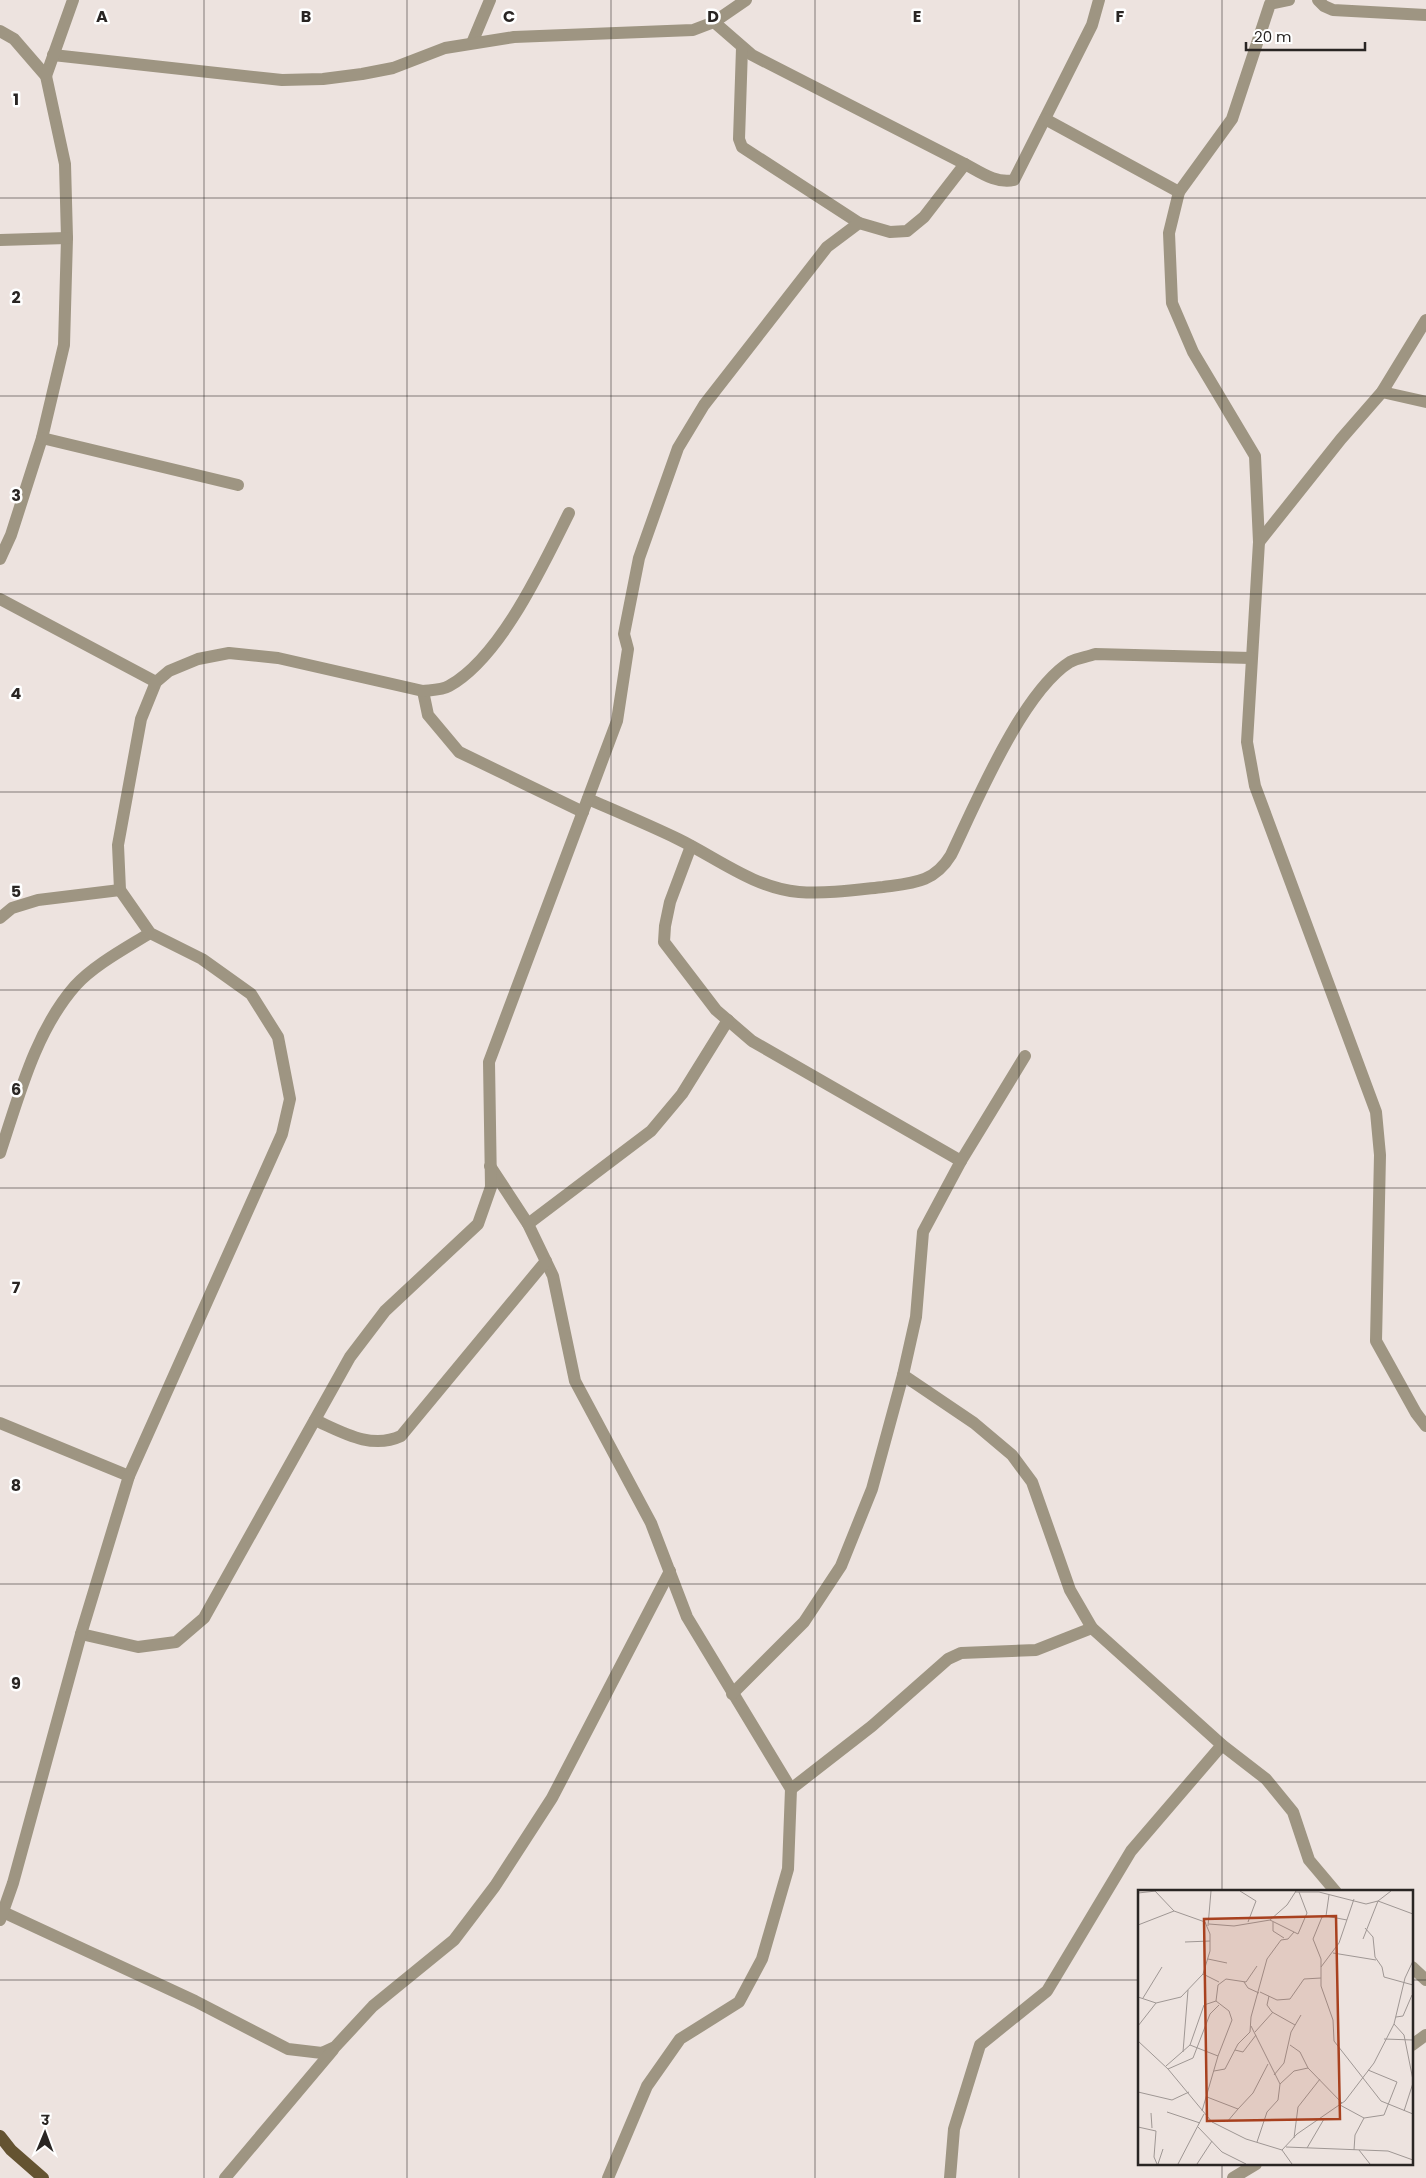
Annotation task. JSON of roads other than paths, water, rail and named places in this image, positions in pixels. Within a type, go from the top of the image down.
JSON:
[{"type":"main road","points":[[0,2136],[11,2150],[43,2178]]},
{"type":"street","points":[[46,76],[73,0]]},
{"type":"street","points":[[472,43],[490,0]]},
{"type":"street","points":[[53,55],[282,80],[323,79],[393,68],[445,48],[514,37],[693,30],[714,22],[746,0]]},
{"type":"street","points":[[714,22],[752,55],[997,181],[1006,182],[1014,180],[1092,25],[1099,0]]},
{"type":"street","points":[[1289,0],[1270,4],[1232,119],[1178,192],[1169,233],[1172,303],[1192,352],[1255,456],[1259,542],[1247,742],[1255,786],[1376,1112],[1380,1155],[1376,1341],[1416,1413],[1426,1426]]},
{"type":"street","points":[[1318,0],[1324,6],[1333,10],[1426,15]]},
{"type":"street","points":[[0,31],[14,39],[46,76],[65,164],[67,238],[64,345],[42,438],[11,535],[0,559]]},
{"type":"street","points":[[742,48],[739,139],[742,147],[859,223],[890,232],[907,231],[924,217],[965,164]]},
{"type":"street","points":[[1045,118],[1178,192]]},
{"type":"street","points":[[81,1634],[138,1647],[176,1642],[204,1618],[350,1357],[385,1311],[478,1224],[491,1187],[489,1062],[617,721],[628,649],[624,634],[639,558],[678,448],[704,405],[827,247],[859,223]]},
{"type":"street","points":[[0,240],[67,238]]},
{"type":"street","points":[[1259,542],[1341,439],[1382,392],[1426,320]]},
{"type":"street","points":[[1382,392],[1426,402]]},
{"type":"street","points":[[42,438],[238,485]]},
{"type":"street","points":[[335,2047],[322,2054],[288,2049],[195,2001],[1,1916],[13,1883],[81,1634],[129,1476],[282,1134],[290,1099],[278,1037],[251,994],[202,959],[150,933],[120,890],[118,846],[141,719],[156,682],[169,671],[198,659],[229,653],[278,658],[423,691],[447,687],[466,675],[497,640],[535,582],[569,513]]},
{"type":"street","points":[[0,599],[156,682]]},
{"type":"street","points":[[588,799],[691,846],[728,868],[770,886],[799,892],[840,892],[912,884],[928,878],[943,869],[952,855],[996,762],[1028,707],[1050,678],[1071,662],[1095,654],[1251,658]]},
{"type":"street","points":[[423,691],[428,714],[459,752],[583,812]]},
{"type":"street","points":[[691,846],[670,902],[664,942],[716,1010],[752,1041],[961,1161]]},
{"type":"street","points":[[0,918],[12,908],[38,900],[120,890]]},
{"type":"street","points":[[0,1153],[24,1079],[51,1020],[76,986],[107,961],[150,933]]},
{"type":"street","points":[[528,1224],[651,1131],[682,1094],[728,1020]]},
{"type":"street","points":[[732,1694],[804,1622],[842,1566],[872,1489],[903,1375],[916,1317],[923,1232],[961,1161],[1025,1056]]},
{"type":"street","points":[[490,1166],[528,1224],[553,1276],[575,1381],[651,1523],[687,1617],[791,1789],[788,1869],[762,1959],[739,2002],[680,2039],[652,2078],[608,2178]]},
{"type":"street","points":[[315,1420],[364,1441],[389,1441],[401,1436],[546,1261]]},
{"type":"street","points":[[903,1375],[974,1423],[1012,1455],[1032,1482],[1070,1590],[1092,1628],[1222,1745],[1266,1779],[1293,1812],[1309,1860],[1334,1890]]},
{"type":"street","points":[[0,1423],[129,1476]]},
{"type":"street","points":[[226,2178],[335,2047],[373,2006],[454,1940],[495,1886],[552,1798],[670,1571]]},
{"type":"street","points":[[791,1789],[872,1726],[948,1659],[962,1653],[1036,1650],[1092,1628]]},
{"type":"street","points":[[950,2178],[954,2129],[980,2045],[1047,1991],[1131,1851],[1222,1745]]},
{"type":"street","points":[[1414,1969],[1426,1980]]},
{"type":"street","points":[[1414,2044],[1426,2035]]},
{"type":"street","points":[[1233,2178],[1254,2166]]},
{"type":"street","points":[[1251,2178],[1256,2166]]}]
